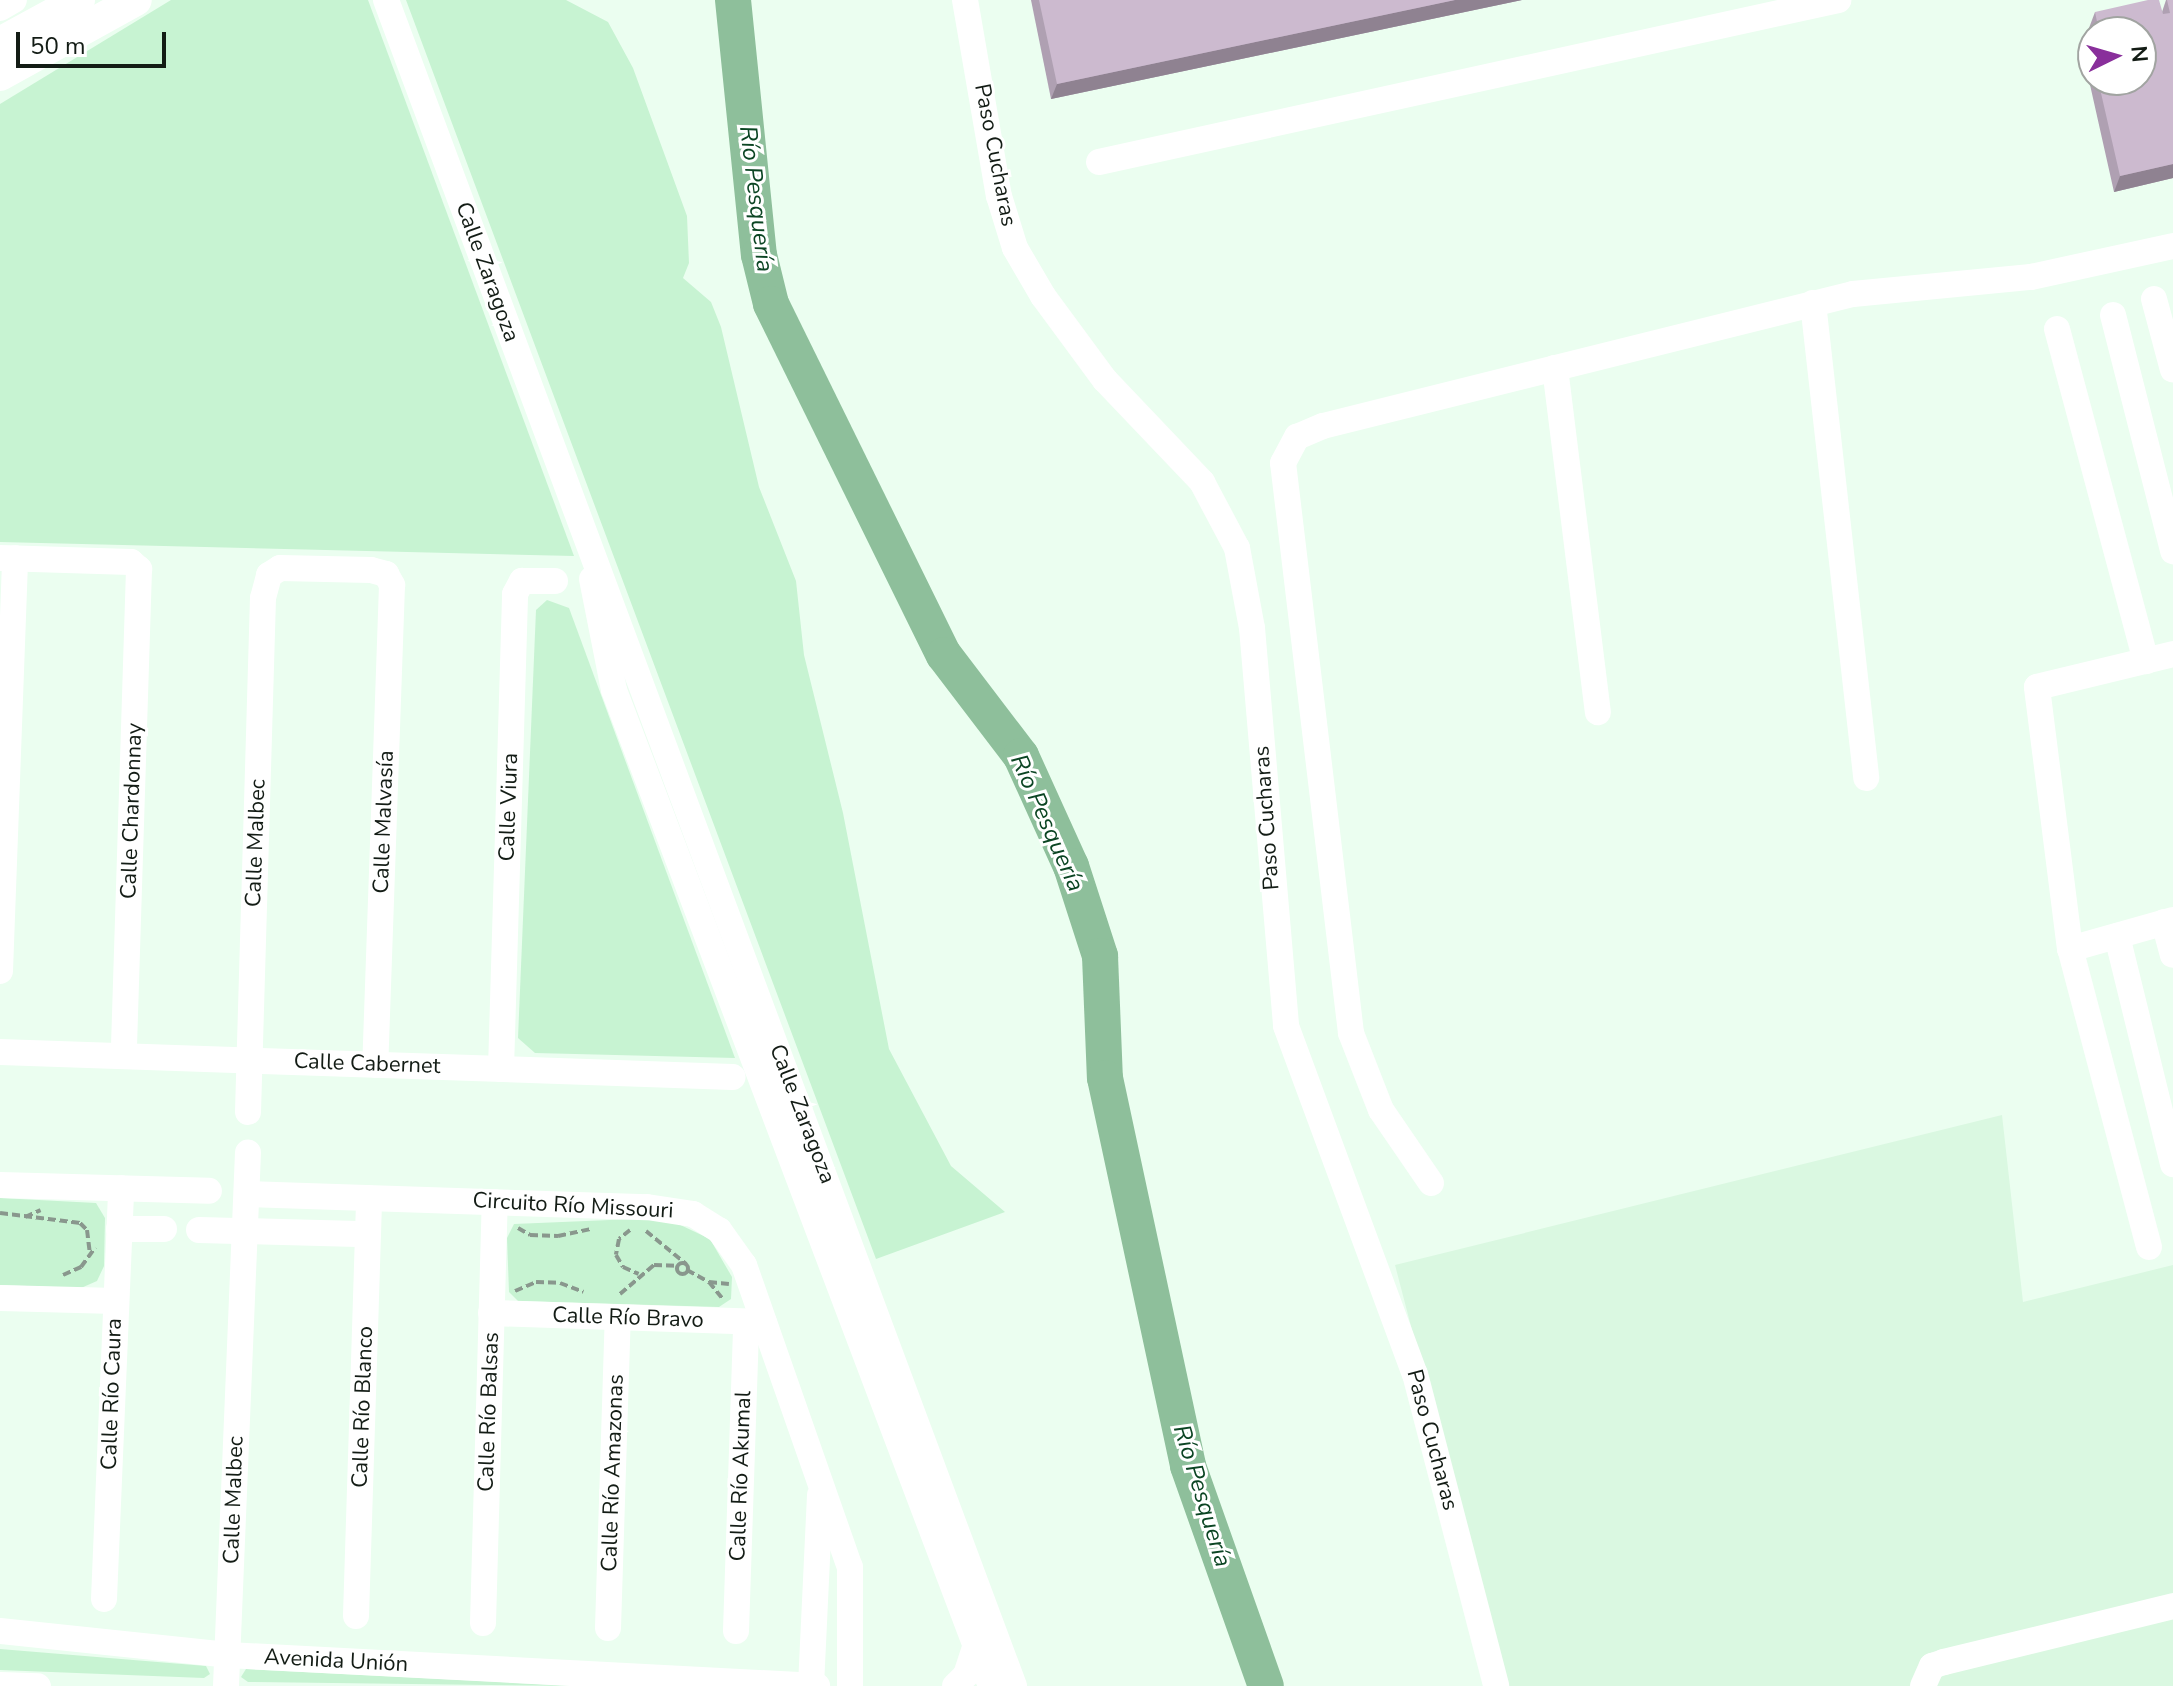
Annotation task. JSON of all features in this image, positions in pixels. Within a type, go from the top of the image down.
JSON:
[{"type":"main road","points":[[0,43],[79,0]]},
{"type":"main road","points":[[0,75],[136,0]]},
{"type":"street","points":[[0,8],[14,0]]},
{"type":"street","name":"Calle Zaragoza","points":[[386,0],[1014,1686]]},
{"type":"street","name":"Paso Cucharas","points":[[965,0],[999,196],[1015,248],[1105,380],[1202,482],[1237,548],[1251,616],[1286,1026],[1415,1374],[1496,1686]]},
{"type":"street","points":[[1099,162],[1838,0]]},
{"type":"street","points":[[1431,1183],[1381,1110],[1351,1033],[1283,463],[1297,437],[1323,426],[1853,294],[2031,277],[2173,246]]},
{"type":"street","points":[[2154,299],[2173,370]]},
{"type":"street","points":[[1813,303],[1866,778]]},
{"type":"street","points":[[2113,315],[2173,551]]},
{"type":"street","points":[[2057,329],[2146,661]]},
{"type":"street","points":[[1555,368],[1598,712]]},
{"type":"street","name":"Calle Zaragoza","points":[[588,544],[595,616],[614,690],[991,1686]]},
{"type":"street","points":[[0,971],[8,558]]},
{"type":"street","name":"Calle Chardonnay","points":[[8,558],[138,565],[124,1056]]},
{"type":"street","name":"Calle Malvasía","points":[[269,575],[287,567],[380,571],[390,579],[375,1065]]},
{"type":"street","name":"Calle Malbec","points":[[248,1112],[263,598],[269,575]]},
{"type":"street","name":"Calle Viura","points":[[501,1069],[515,594],[522,581],[555,581]]},
{"type":"street","points":[[2149,1247],[2070,949],[2037,687],[2173,654]]},
{"type":"street","points":[[2070,949],[2169,921],[2173,955]]},
{"type":"street","points":[[2117,936],[2173,1164]]},
{"type":"street","name":"Calle Cabernet","points":[[0,1052],[733,1077]]},
{"type":"street","points":[[764,1088],[789,1078]]},
{"type":"street","name":"Calle Malbec","points":[[226,1686],[248,1152]]},
{"type":"street","points":[[0,1185],[209,1191]]},
{"type":"street","name":"Calle Río Caura","points":[[104,1599],[116,1301],[109,1234],[121,1188]]},
{"type":"street","name":"Circuito Río Missouri","points":[[247,1194],[647,1207],[693,1214],[737,1250],[755,1322],[821,1480],[852,1573],[850,1686]]},
{"type":"street","name":"Calle Río Blanco","points":[[356,1616],[369,1198]]},
{"type":"street","name":"Calle Río Balsas","points":[[483,1623],[495,1202]]},
{"type":"street","points":[[109,1234],[164,1229]]},
{"type":"street","points":[[199,1230],[368,1234]]},
{"type":"street","points":[[0,1298],[116,1301]]},
{"type":"street","name":"Calle Río Bravo","points":[[491,1313],[616,1307],[755,1322]]},
{"type":"street","name":"Calle Río Amazonas","points":[[608,1628],[616,1307]]},
{"type":"street","name":"Calle Río Akumal","points":[[736,1631],[755,1322]]},
{"type":"street","name":"Circuito Río Missouri","points":[[813,1686],[821,1480]]},
{"type":"street","points":[[1923,1686],[1932,1666],[1944,1662],[2173,1606]]},
{"type":"street","name":"Avenida Unión","points":[[0,1631],[228,1655],[813,1686]]},
{"type":"street","points":[[955,1686],[966,1675],[975,1647]]},
{"type":"street","points":[[0,1685],[38,1686]]},
{"type":"path","points":[[25,1217],[47,1208]]},
{"type":"path","points":[[0,1213],[80,1223],[87,1230],[90,1256]]},
{"type":"path","points":[[639,1274],[623,1267],[616,1255],[619,1239],[631,1230],[646,1231],[709,1282],[725,1303],[731,1294],[731,1284],[709,1282]]},
{"type":"path","points":[[55,1278],[81,1267],[109,1234]]},
{"type":"path","points":[[616,1307],[639,1274],[654,1265],[687,1267]]},
{"type":"path","points":[[677,1266],[681,1273],[687,1267]]},
{"type":"path","points":[[510,1294],[536,1282],[565,1284],[588,1295]]},
{"type":"shaded area","points":[[171,0],[368,0],[574,556],[0,542],[0,104]]},
{"type":"shaded area","points":[[406,0],[566,0],[608,22],[633,68],[687,216],[689,263],[683,278],[711,302],[721,327],[759,487],[796,581],[804,655],[843,813],[889,1049],[951,1166],[1005,1212],[876,1259]]},
{"type":"shaded area","points":[[547,600],[569,608],[735,1058],[535,1053],[518,1038],[536,610]]},
{"type":"shaded area","points":[[2002,1115],[2023,1302],[2173,1265],[2173,1686],[1505,1686],[1395,1265]]},
{"type":"shaded area","points":[[0,1198],[96,1203],[105,1218],[104,1266],[97,1281],[81,1288],[0,1285]]},
{"type":"shaded area","points":[[634,1219],[672,1221],[710,1239],[732,1277],[731,1299],[719,1307],[518,1301],[509,1292],[507,1238],[514,1224]]},
{"type":"shaded area","points":[[0,1649],[206,1666],[210,1674],[204,1678],[0,1670]]},
{"type":"shaded area","points":[[246,1669],[576,1686],[248,1682],[241,1677]]},
{"type":"building","points":[[1039,0],[1455,0],[1057,84]]},
{"type":"building","points":[[2159,0],[2163,14],[2170,13],[2167,0],[2173,0],[2173,164],[2120,176],[2102,96],[2157,96],[2157,16],[2096,16],[2095,12]]},
{"type":"waterway","name":"Río Pesquería","points":[[733,0],[759,255],[771,304],[944,655],[1021,756],[1071,866],[1100,956],[1105,1078],[1188,1466],[1266,1686]]}]
